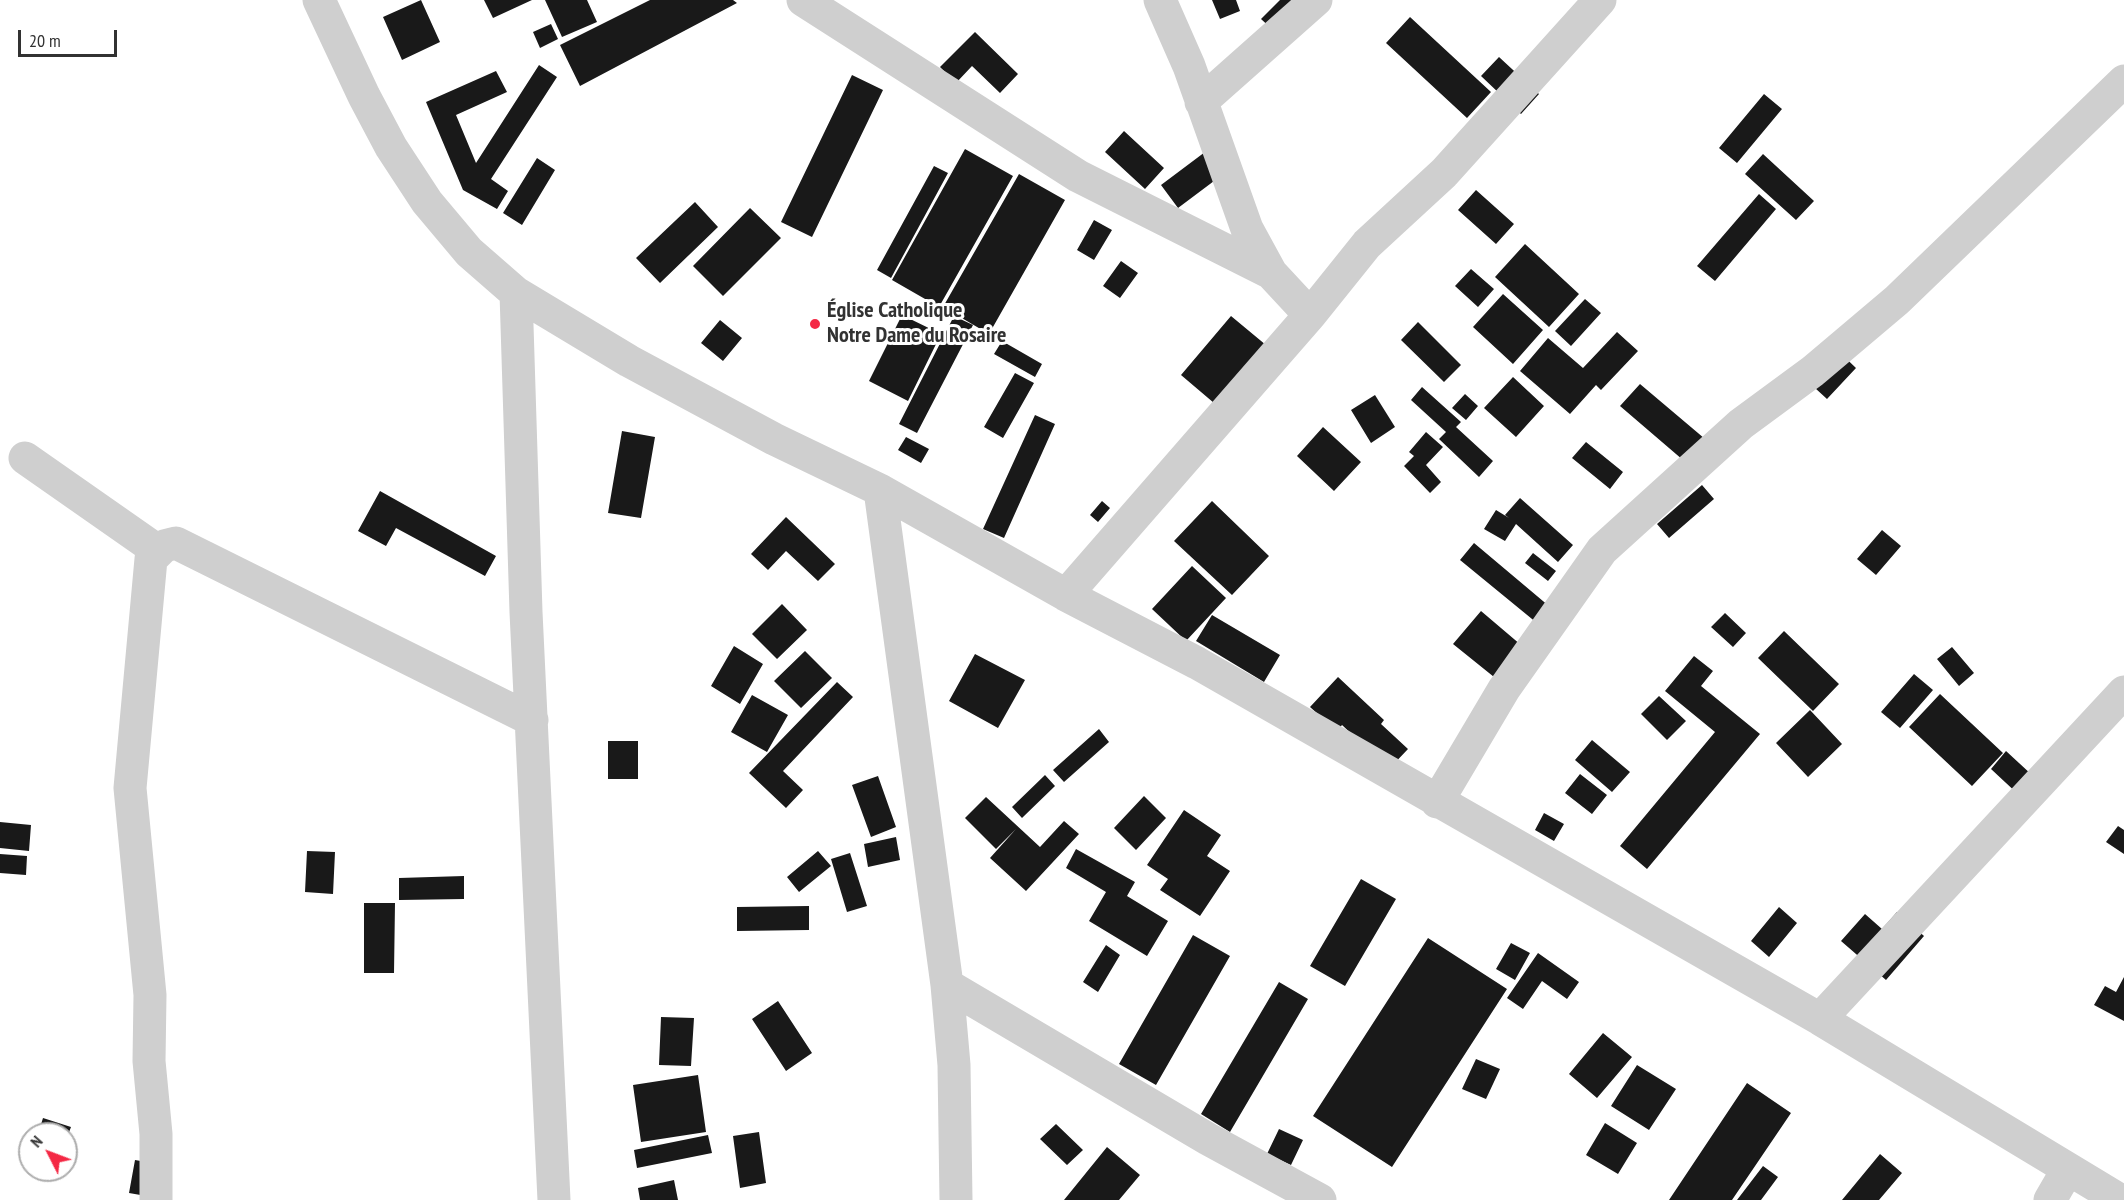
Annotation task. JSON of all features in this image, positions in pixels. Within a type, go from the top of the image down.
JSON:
[{"type":"street","points":[[319,0],[364,96],[391,147],[427,202],[469,252],[516,293],[649,372],[774,439],[880,490],[1066,595],[1197,663],[1820,1019],[2120,1200]]},
{"type":"street","points":[[803,0],[1078,176],[1271,273]]},
{"type":"street","points":[[1160,0],[1201,102],[1247,229],[1271,273],[1310,315]]},
{"type":"street","points":[[1201,102],[1316,0]]},
{"type":"street","points":[[1066,595],[1310,315],[1367,244],[1444,173],[1600,0]]},
{"type":"street","points":[[1437,802],[1504,689],[1602,550],[1741,424],[1813,372],[1897,300],[2124,81]]},
{"type":"street","points":[[516,293],[532,720],[554,1200]]},
{"type":"street","points":[[25,458],[158,551]]},
{"type":"street","points":[[880,490],[947,986],[954,1065],[956,1200]]},
{"type":"street","points":[[156,1200],[156,1134],[149,1061],[150,995],[130,788],[151,560],[158,551],[176,543],[532,720]]},
{"type":"street","points":[[1820,1019],[2124,692]]},
{"type":"street","points":[[947,986],[1189,1128],[1320,1200]]},
{"type":"street","points":[[2050,1200],[2068,1169]]},
{"type":"building","points":[[421,0],[440,42],[402,60],[383,17]]},
{"type":"building","points":[[484,0],[532,0],[493,18]]},
{"type":"building","points":[[545,0],[587,0],[597,22],[562,37]]},
{"type":"building","points":[[650,0],[733,0],[737,3],[580,86],[560,45]]},
{"type":"building","points":[[1212,0],[1236,0],[1240,11],[1220,19]]},
{"type":"building","points":[[1280,0],[1306,0],[1285,41],[1261,19]]},
{"type":"building","points":[[1410,17],[1491,92],[1467,118],[1386,43]]},
{"type":"building","points":[[551,24],[558,39],[540,48],[533,32]]},
{"type":"building","points":[[975,32],[1018,74],[1000,93],[972,66],[956,83],[940,67]]},
{"type":"building","points":[[1499,57],[1539,94],[1521,114],[1481,76]]},
{"type":"building","points":[[539,65],[557,77],[491,179],[508,191],[497,209],[463,190],[426,102],[496,71],[507,92],[456,115],[476,163]]},
{"type":"building","points":[[852,75],[883,90],[812,237],[781,222]]},
{"type":"building","points":[[1764,94],[1782,109],[1737,163],[1719,148]]},
{"type":"building","points":[[1124,131],[1164,168],[1145,189],[1105,152]]},
{"type":"building","points":[[965,149],[1013,176],[939,307],[892,280]]},
{"type":"building","points":[[1205,152],[1222,175],[1178,208],[1161,185]]},
{"type":"building","points":[[1763,154],[1814,201],[1796,220],[1745,174]]},
{"type":"building","points":[[537,158],[555,170],[522,225],[503,213]]},
{"type":"building","points":[[934,166],[948,173],[891,278],[877,270]]},
{"type":"building","points":[[1019,174],[1065,200],[989,334],[943,307]]},
{"type":"building","points":[[1476,190],[1514,224],[1496,244],[1458,210]]},
{"type":"building","points":[[1759,194],[1776,209],[1715,281],[1697,266]]},
{"type":"building","points":[[695,202],[718,227],[660,283],[636,258]]},
{"type":"building","points":[[750,208],[781,238],[723,296],[693,266]]},
{"type":"building","points":[[1094,220],[1112,230],[1094,260],[1077,250]]},
{"type":"building","points":[[1525,244],[1579,294],[1549,327],[1495,277]]},
{"type":"building","points":[[1121,261],[1138,273],[1120,298],[1103,286]]},
{"type":"building","points":[[1471,269],[1494,289],[1478,307],[1455,286]]},
{"type":"building","points":[[1503,294],[1543,330],[1513,364],[1473,327]]},
{"type":"building","points":[[1585,299],[1601,313],[1571,346],[1555,331]]},
{"type":"building","points":[[902,315],[941,334],[908,401],[869,381]]},
{"type":"building","points":[[954,316],[973,325],[917,433],[899,424]]},
{"type":"building","points":[[1231,316],[1284,360],[1234,420],[1181,375]]},
{"type":"building","points":[[720,320],[742,338],[723,361],[701,343]]},
{"type":"building","points":[[1418,322],[1461,365],[1444,382],[1401,340]]},
{"type":"building","points":[[1617,332],[1638,351],[1601,390],[1596,385],[1570,414],[1520,371],[1548,338],[1583,368]]},
{"type":"building","points":[[1002,341],[1042,364],[1035,377],[994,354]]},
{"type":"building","points":[[1832,345],[1856,368],[1827,399],[1803,377]]},
{"type":"building","points":[[1015,373],[1034,383],[1003,438],[984,427]]},
{"type":"building","points":[[1513,377],[1544,406],[1516,437],[1484,408]]},
{"type":"building","points":[[1640,384],[1724,455],[1704,478],[1620,406]]},
{"type":"building","points":[[1422,387],[1461,422],[1456,427],[1493,461],[1479,477],[1439,439],[1446,432],[1411,400]]},
{"type":"building","points":[[1465,394],[1478,406],[1466,420],[1452,408]]},
{"type":"building","points":[[1375,395],[1395,427],[1371,443],[1351,410]]},
{"type":"building","points":[[1035,415],[1055,424],[1004,538],[983,529]]},
{"type":"building","points":[[1323,427],[1361,462],[1334,491],[1297,456]]},
{"type":"building","points":[[622,431],[655,437],[641,518],[608,513]]},
{"type":"building","points":[[1426,432],[1443,447],[1426,465],[1441,482],[1430,493],[1404,466],[1414,456],[1409,452]]},
{"type":"building","points":[[906,437],[929,449],[921,463],[898,450]]},
{"type":"building","points":[[1586,442],[1623,472],[1610,489],[1572,458]]},
{"type":"building","points":[[1702,485],[1714,499],[1669,538],[1657,524]]},
{"type":"building","points":[[380,491],[496,556],[485,576],[396,528],[386,546],[358,531]]},
{"type":"building","points":[[1520,498],[1573,545],[1558,562],[1516,524],[1505,541],[1484,529],[1496,510],[1509,518],[1505,515]]},
{"type":"building","points":[[1102,501],[1110,508],[1098,522],[1090,515]]},
{"type":"building","points":[[1212,501],[1269,556],[1232,595],[1174,541]]},
{"type":"building","points":[[786,517],[835,564],[818,581],[786,551],[768,570],[751,554]]},
{"type":"building","points":[[1882,530],[1901,546],[1876,575],[1857,559]]},
{"type":"building","points":[[1474,543],[1556,612],[1543,628],[1460,560]]},
{"type":"building","points":[[1533,553],[1556,571],[1548,581],[1525,563]]},
{"type":"building","points":[[1192,566],[1226,598],[1186,641],[1152,609]]},
{"type":"building","points":[[782,604],[807,630],[777,659],[752,634]]},
{"type":"building","points":[[1481,611],[1521,645],[1494,677],[1453,644]]},
{"type":"building","points":[[1725,613],[1746,633],[1733,647],[1711,627]]},
{"type":"building","points":[[1212,615],[1280,655],[1264,682],[1196,641]]},
{"type":"building","points":[[1784,631],[1839,684],[1813,711],[1758,658]]},
{"type":"building","points":[[734,646],[763,664],[740,704],[711,686]]},
{"type":"building","points":[[1952,647],[1974,673],[1959,686],[1937,659]]},
{"type":"building","points":[[805,651],[832,678],[801,708],[774,681]]},
{"type":"building","points":[[975,654],[1025,680],[998,728],[949,701]]},
{"type":"building","points":[[1694,656],[1713,671],[1701,686],[1760,734],[1647,869],[1620,846],[1715,732],[1665,691]]},
{"type":"building","points":[[1914,674],[1933,690],[1900,728],[1881,712]]},
{"type":"building","points":[[1338,677],[1384,720],[1381,724],[1408,749],[1389,769],[1342,725],[1337,731],[1310,707]]},
{"type":"building","points":[[837,682],[853,697],[783,771],[803,790],[786,808],[749,773]]},
{"type":"building","points":[[1940,694],[2003,753],[1972,786],[1909,727]]},
{"type":"building","points":[[752,695],[788,715],[767,752],[731,732]]},
{"type":"building","points":[[1659,696],[1686,721],[1667,740],[1641,714]]},
{"type":"building","points":[[1810,710],[1842,744],[1808,777],[1776,743]]},
{"type":"building","points":[[1099,729],[1109,742],[1064,782],[1053,770]]},
{"type":"building","points":[[1592,740],[1630,772],[1612,792],[1575,760]]},
{"type":"building","points":[[608,741],[638,741],[638,779],[608,779]]},
{"type":"building","points":[[2006,751],[2032,775],[2035,810],[1991,769]]},
{"type":"building","points":[[1580,774],[1607,795],[1592,814],[1565,793]]},
{"type":"building","points":[[1045,775],[1055,786],[1022,818],[1012,807]]},
{"type":"building","points":[[878,776],[896,827],[871,837],[852,785]]},
{"type":"building","points":[[1144,796],[1166,818],[1136,850],[1114,828]]},
{"type":"building","points":[[986,797],[1040,847],[1064,821],[1079,834],[1026,891],[990,858],[1016,829],[996,849],[965,818]]},
{"type":"building","points":[[1184,810],[1221,835],[1207,856],[1230,871],[1200,916],[1160,890],[1168,879],[1147,865]]},
{"type":"building","points":[[1544,813],[1564,824],[1554,841],[1535,830]]},
{"type":"building","points":[[0,822],[31,825],[29,851],[0,848]]},
{"type":"building","points":[[2118,826],[2124,830],[2124,854],[2106,842]]},
{"type":"building","points":[[896,837],[900,860],[868,867],[864,844]]},
{"type":"building","points":[[1076,849],[1135,882],[1127,896],[1168,921],[1147,956],[1089,921],[1106,892],[1066,868]]},
{"type":"building","points":[[307,851],[335,852],[333,894],[305,892]]},
{"type":"building","points":[[818,851],[831,866],[799,892],[787,877]]},
{"type":"building","points":[[850,853],[867,906],[847,912],[831,859]]},
{"type":"building","points":[[0,854],[27,856],[26,875],[0,873]]},
{"type":"building","points":[[464,876],[464,899],[399,900],[399,878]]},
{"type":"building","points":[[1361,879],[1396,899],[1345,986],[1310,966]]},
{"type":"building","points":[[364,903],[395,903],[394,973],[364,973]]},
{"type":"building","points":[[809,906],[809,930],[737,931],[737,907]]},
{"type":"building","points":[[1779,907],[1797,923],[1769,957],[1751,941]]},
{"type":"building","points":[[1897,912],[1924,936],[1886,980],[1841,941],[1865,914],[1882,929]]},
{"type":"building","points":[[1193,935],[1230,956],[1156,1085],[1119,1064]]},
{"type":"building","points":[[1428,938],[1507,989],[1392,1167],[1313,1116]]},
{"type":"building","points":[[1511,943],[1530,953],[1515,980],[1496,969]]},
{"type":"building","points":[[1106,945],[1120,955],[1098,992],[1083,982]]},
{"type":"building","points":[[1538,953],[1579,982],[1567,999],[1542,981],[1523,1009],[1507,998]]},
{"type":"building","points":[[2124,977],[2124,1021],[2094,1005],[2105,986],[2116,992]]},
{"type":"building","points":[[1279,982],[1308,999],[1230,1132],[1201,1114]]},
{"type":"building","points":[[778,1001],[812,1053],[786,1071],[752,1019]]},
{"type":"building","points":[[661,1017],[694,1018],[691,1066],[659,1065]]},
{"type":"building","points":[[1603,1033],[1632,1057],[1597,1098],[1569,1074]]},
{"type":"building","points":[[1476,1059],[1500,1069],[1486,1099],[1462,1089]]},
{"type":"building","points":[[1637,1065],[1676,1089],[1649,1130],[1611,1106]]},
{"type":"building","points":[[698,1075],[706,1132],[641,1142],[633,1085]]},
{"type":"building","points":[[1747,1083],[1791,1113],[1732,1200],[1669,1200]]},
{"type":"building","points":[[43,1118],[55,1122],[42,1122]]},
{"type":"building","points":[[1605,1123],[1637,1143],[1618,1174],[1586,1155]]},
{"type":"building","points":[[1056,1124],[1083,1150],[1067,1165],[1040,1139]]},
{"type":"building","points":[[1279,1129],[1303,1140],[1291,1165],[1267,1154]]},
{"type":"building","points":[[759,1132],[766,1183],[740,1188],[733,1136]]},
{"type":"building","points":[[708,1135],[712,1153],[637,1168],[634,1150]]},
{"type":"building","points":[[1107,1147],[1140,1175],[1119,1200],[1064,1200]]},
{"type":"building","points":[[1880,1154],[1902,1173],[1879,1200],[1842,1200]]},
{"type":"building","points":[[135,1160],[158,1164],[152,1197],[129,1193]]},
{"type":"building","points":[[1763,1166],[1778,1177],[1761,1200],[1737,1200]]},
{"type":"building","points":[[674,1180],[678,1200],[640,1200],[638,1188]]},
{"type":"place","name":"Église Catholique Notre Dame du Rosaire","points":[[815,324]]}]
